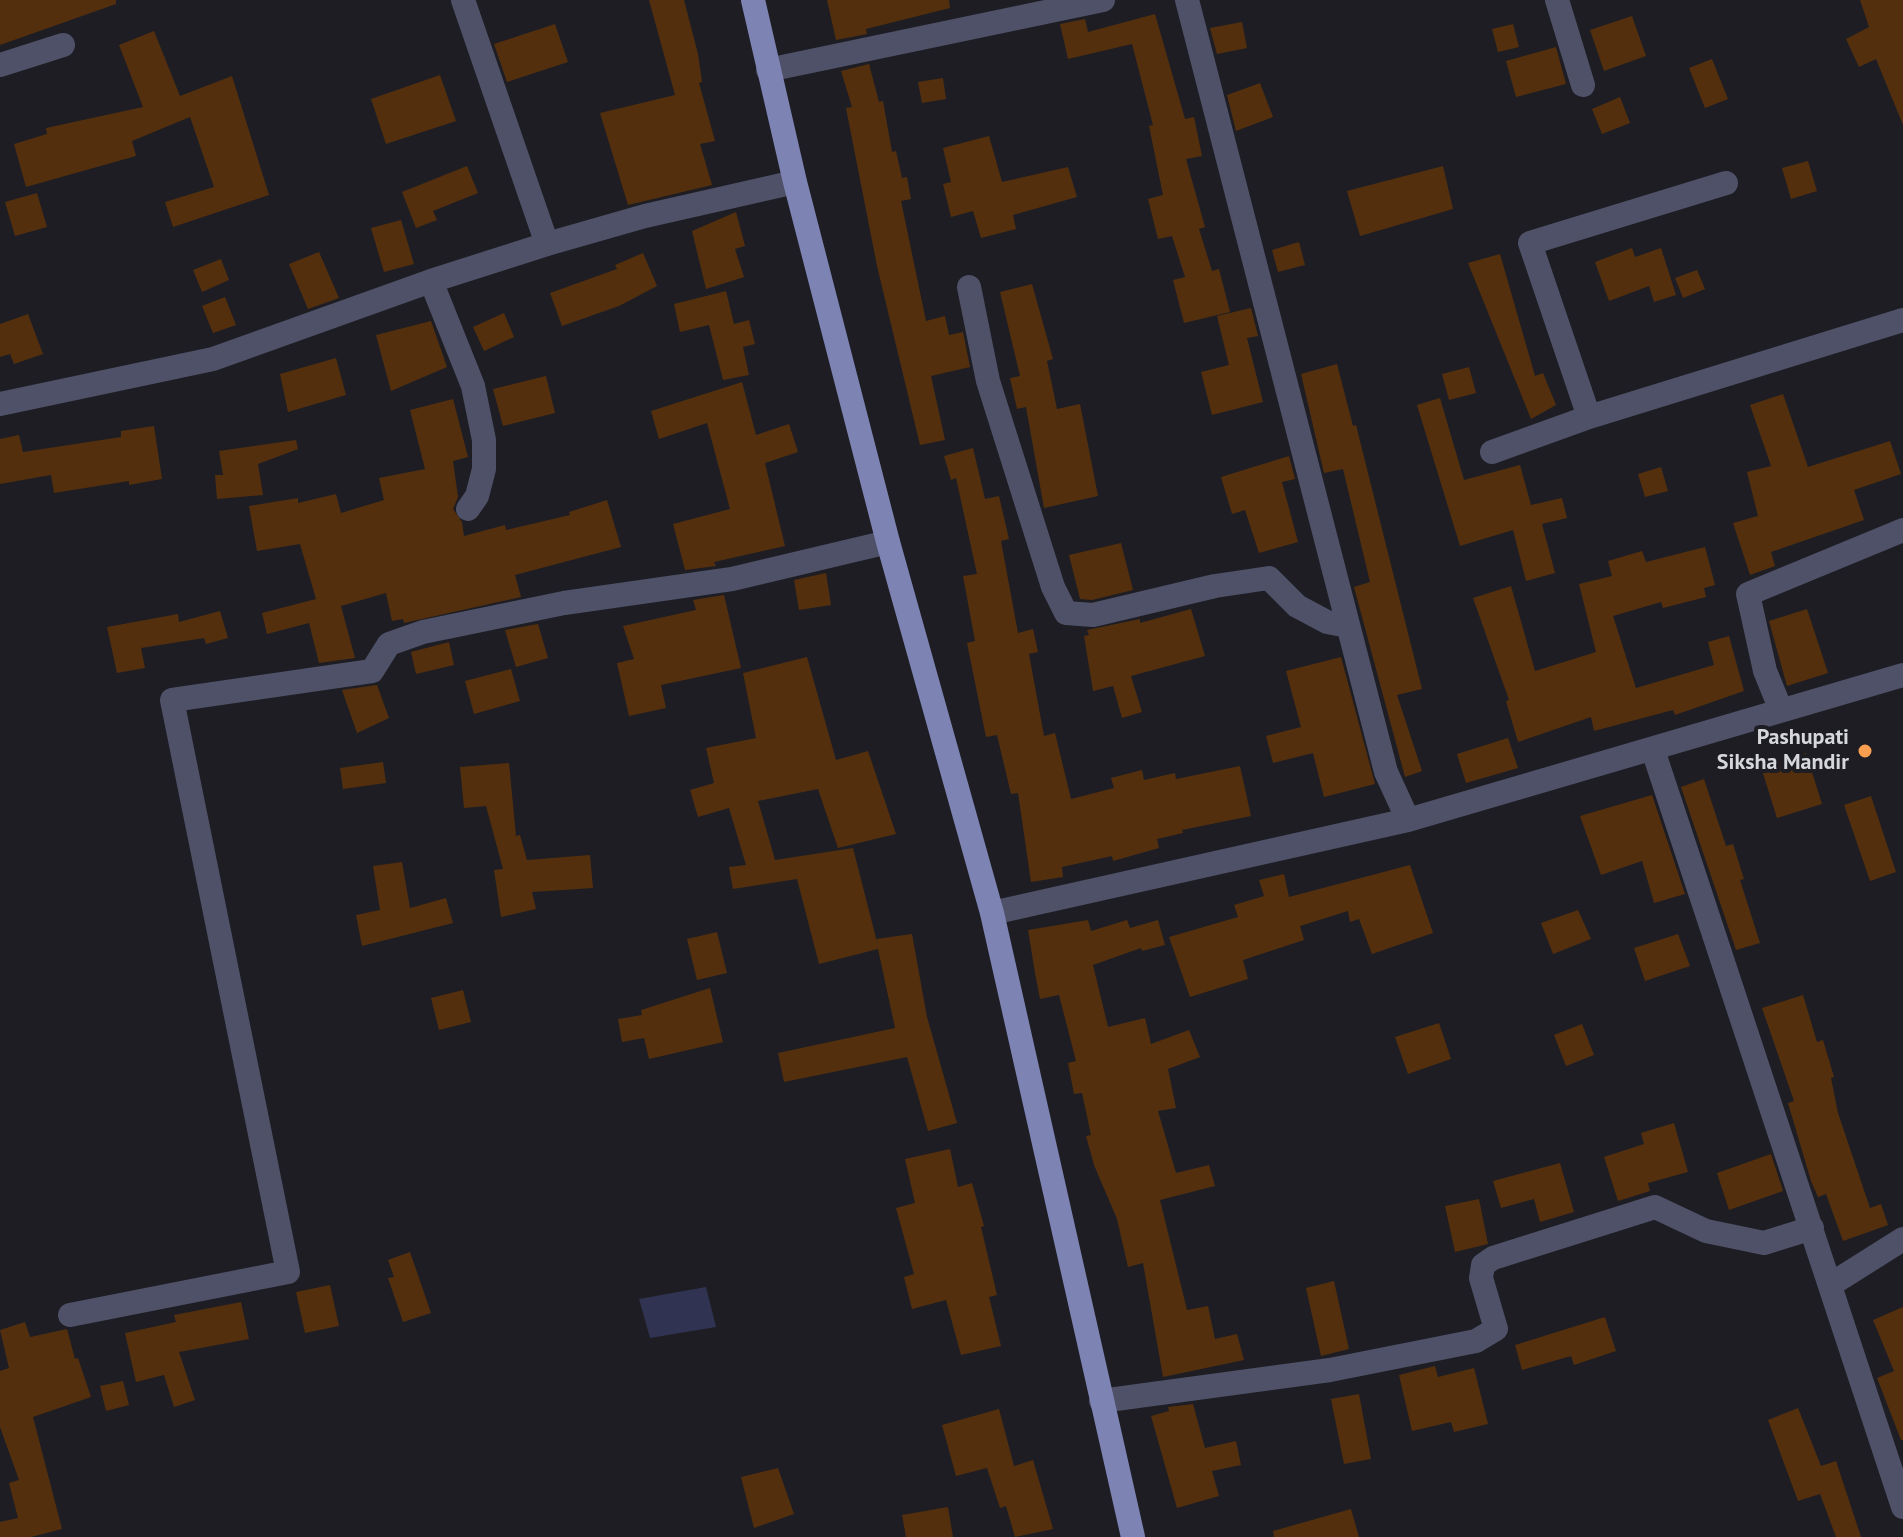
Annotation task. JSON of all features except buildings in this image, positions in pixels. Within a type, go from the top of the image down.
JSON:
[{"type":"main road","points":[[753,0],[795,182],[888,542],[992,913],[1133,1537]]},
{"type":"street","points":[[463,0],[547,244]]},
{"type":"street","points":[[768,70],[1103,0]]},
{"type":"street","points":[[1187,0],[1386,772],[1408,820]]},
{"type":"street","points":[[1557,0],[1583,85]]},
{"type":"street","points":[[0,65],[63,45]]},
{"type":"street","points":[[0,404],[213,359],[431,281],[547,244],[645,216],[795,182]]},
{"type":"street","points":[[1589,417],[1530,243],[1726,183]]},
{"type":"street","points":[[431,281],[473,386],[484,440],[484,469],[477,496],[468,509]]},
{"type":"street","points":[[969,287],[988,381],[1053,587],[1066,613],[1093,615],[1215,586],[1269,578],[1297,606],[1327,622],[1348,626]]},
{"type":"street","points":[[1492,452],[1589,417],[1903,320]]},
{"type":"street","points":[[1781,710],[1765,671],[1748,594],[1903,530]]},
{"type":"street","points":[[70,1315],[288,1272],[172,700],[372,671],[389,644],[423,632],[548,606],[732,579],[888,542]]},
{"type":"street","points":[[992,913],[1408,820],[1781,710],[1874,687],[1903,675]]},
{"type":"street","points":[[1653,750],[1903,1507]]},
{"type":"street","points":[[1101,1401],[1330,1370],[1476,1341],[1496,1329],[1481,1278],[1483,1265],[1655,1207],[1706,1231],[1764,1243],[1812,1228]]},
{"type":"street","points":[[1830,1285],[1903,1239]]},
{"type":"shaded area","points":[[706,1287],[716,1327],[650,1338],[639,1299]]},
{"type":"place","name":"Pashupati Siksha Mandir","points":[[1865,751]]}]
